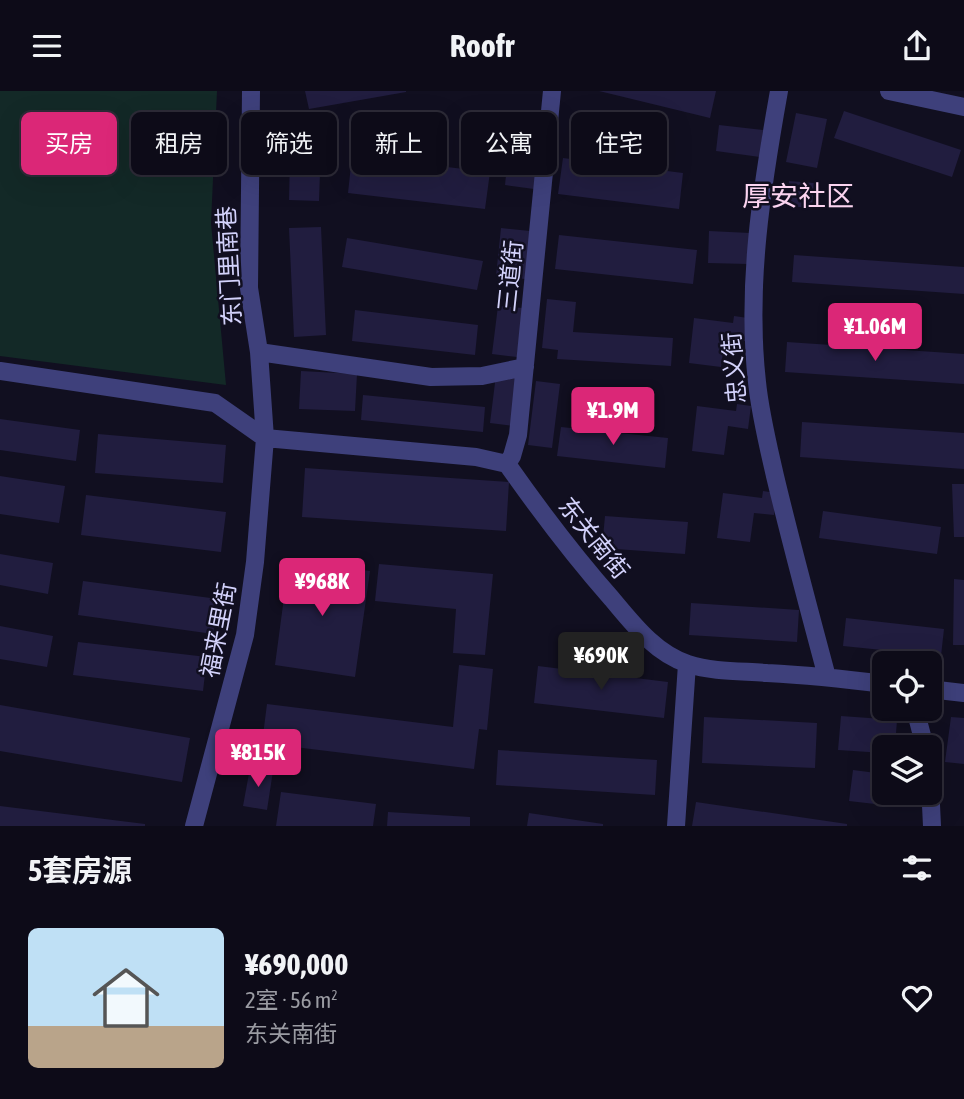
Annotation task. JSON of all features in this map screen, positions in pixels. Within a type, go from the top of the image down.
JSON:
[{"type":"street","name":"东门里南巷","points":[[251,91],[249,288],[259,352],[265,438]]},
{"type":"street","name":"三道街","points":[[507,464],[518,435],[552,91]]},
{"type":"street","name":"忠义街","points":[[779,91],[764,179],[755,274],[757,383],[790,540],[827,677]]},
{"type":"street","points":[[889,91],[964,107]]},
{"type":"street","points":[[259,352],[431,377],[482,376],[525,367]]},
{"type":"street","points":[[0,371],[215,403],[265,438],[476,457],[507,464]]},
{"type":"street","name":"福来里街","points":[[194,826],[245,635],[255,562],[265,438]]},
{"type":"street","name":"东关南街","points":[[507,464],[551,526],[631,621],[665,653],[687,664],[708,669],[872,683]]},
{"type":"street","points":[[676,826],[687,664]]},
{"type":"street","points":[[942,690],[964,693]]},
{"type":"street","points":[[931,805],[932,826]]},
{"type":"green space","points":[[0,91],[217,91],[216,112],[131,112],[131,175],[213,175],[211,223],[226,385],[0,356]]},
{"type":"building","points":[[305,91],[406,91],[406,92],[309,109]]},
{"type":"building","points":[[599,91],[716,91],[710,118]]},
{"type":"building","points":[[844,111],[961,150],[952,177],[834,138]]},
{"type":"building","points":[[796,113],[827,119],[817,168],[786,162]]},
{"type":"building","points":[[719,125],[763,130],[760,157],[716,151]]},
{"type":"building","points":[[563,158],[571,159],[571,175],[667,175],[667,171],[683,173],[679,209],[558,194]]},
{"type":"building","points":[[351,165],[351,175],[447,175],[447,167],[461,169],[461,175],[490,175],[485,209],[348,193]]},
{"type":"building","points":[[290,175],[320,175],[319,201],[289,200]]},
{"type":"building","points":[[506,175],[535,175],[534,189],[505,185]]},
{"type":"building","points":[[789,181],[814,183],[812,208],[787,206]]},
{"type":"building","points":[[321,227],[326,335],[294,337],[289,228]]},
{"type":"building","points":[[501,228],[530,231],[525,279],[496,276]]},
{"type":"building","points":[[709,231],[750,233],[748,264],[708,263]]},
{"type":"building","points":[[559,235],[697,250],[693,284],[555,269]]},
{"type":"building","points":[[347,238],[483,261],[477,290],[342,267]]},
{"type":"building","points":[[794,255],[964,267],[964,294],[792,282]]},
{"type":"building","points":[[547,299],[576,302],[573,332],[673,338],[671,366],[557,359],[558,350],[542,348]]},
{"type":"building","points":[[498,306],[523,308],[517,357],[492,354]]},
{"type":"building","points":[[355,310],[478,325],[475,355],[352,341]]},
{"type":"building","points":[[734,316],[748,318],[745,341],[725,338],[721,367],[689,363],[694,318],[733,323]]},
{"type":"building","points":[[787,342],[964,354],[964,384],[785,372]]},
{"type":"building","points":[[301,371],[357,374],[355,411],[299,409]]},
{"type":"building","points":[[496,375],[519,378],[513,426],[490,423]]},
{"type":"building","points":[[536,381],[560,384],[552,448],[528,445]]},
{"type":"building","points":[[363,395],[485,407],[483,432],[361,420]]},
{"type":"building","points":[[737,404],[751,406],[748,429],[728,426],[724,455],[692,451],[697,406],[736,411]]},
{"type":"building","points":[[0,419],[80,430],[76,461],[0,450]]},
{"type":"building","points":[[802,422],[964,433],[964,469],[800,457]]},
{"type":"building","points":[[561,427],[668,438],[665,468],[557,456]]},
{"type":"building","points":[[98,434],[226,445],[223,483],[95,473]]},
{"type":"building","points":[[305,468],[509,482],[506,531],[302,517]]},
{"type":"building","points":[[0,476],[65,486],[59,523],[0,514]]},
{"type":"building","points":[[952,484],[964,484],[964,537],[954,537]]},
{"type":"building","points":[[763,491],[776,493],[774,515],[754,513],[750,542],[717,538],[723,493],[762,498]]},
{"type":"building","points":[[86,495],[226,512],[221,552],[81,535]]},
{"type":"building","points":[[823,511],[941,527],[937,554],[819,538]]},
{"type":"building","points":[[605,516],[688,522],[685,554],[602,548]]},
{"type":"building","points":[[0,554],[53,563],[48,594],[0,585]]},
{"type":"building","points":[[289,560],[370,571],[355,677],[275,665]]},
{"type":"building","points":[[379,564],[493,574],[485,655],[453,653],[456,609],[375,601]]},
{"type":"building","points":[[954,579],[964,580],[964,645],[953,645]]},
{"type":"building","points":[[83,581],[218,599],[213,634],[78,615]]},
{"type":"building","points":[[691,603],[799,610],[797,642],[689,635]]},
{"type":"building","points":[[846,618],[944,629],[942,651],[892,651],[843,646]]},
{"type":"building","points":[[0,626],[53,636],[47,667],[0,659]]},
{"type":"building","points":[[78,642],[207,657],[203,691],[73,675]]},
{"type":"building","points":[[459,665],[493,669],[487,730],[479,729],[474,769],[262,743],[267,704],[453,727]]},
{"type":"building","points":[[538,666],[668,682],[664,718],[534,703]]},
{"type":"building","points":[[0,705],[190,738],[182,782],[0,751]]},
{"type":"building","points":[[841,716],[872,718],[872,721],[897,721],[896,735],[872,735],[872,752],[838,750]]},
{"type":"building","points":[[704,717],[817,723],[815,768],[702,763]]},
{"type":"building","points":[[951,717],[964,718],[964,764],[945,762]]},
{"type":"building","points":[[498,750],[657,760],[655,795],[496,785]]},
{"type":"building","points":[[250,768],[273,771],[267,810],[243,806]]},
{"type":"building","points":[[853,770],[872,772],[872,804],[849,801]]},
{"type":"building","points":[[281,792],[376,804],[373,826],[276,826]]},
{"type":"building","points":[[696,802],[847,824],[847,826],[692,826]]},
{"type":"building","points":[[0,806],[145,824],[145,826],[0,826]]},
{"type":"building","points":[[388,812],[470,817],[470,826],[387,826]]},
{"type":"building","points":[[529,813],[603,824],[603,826],[527,826]]},
{"type":"district","name":"厚安社区","points":[[798,196]]}]
